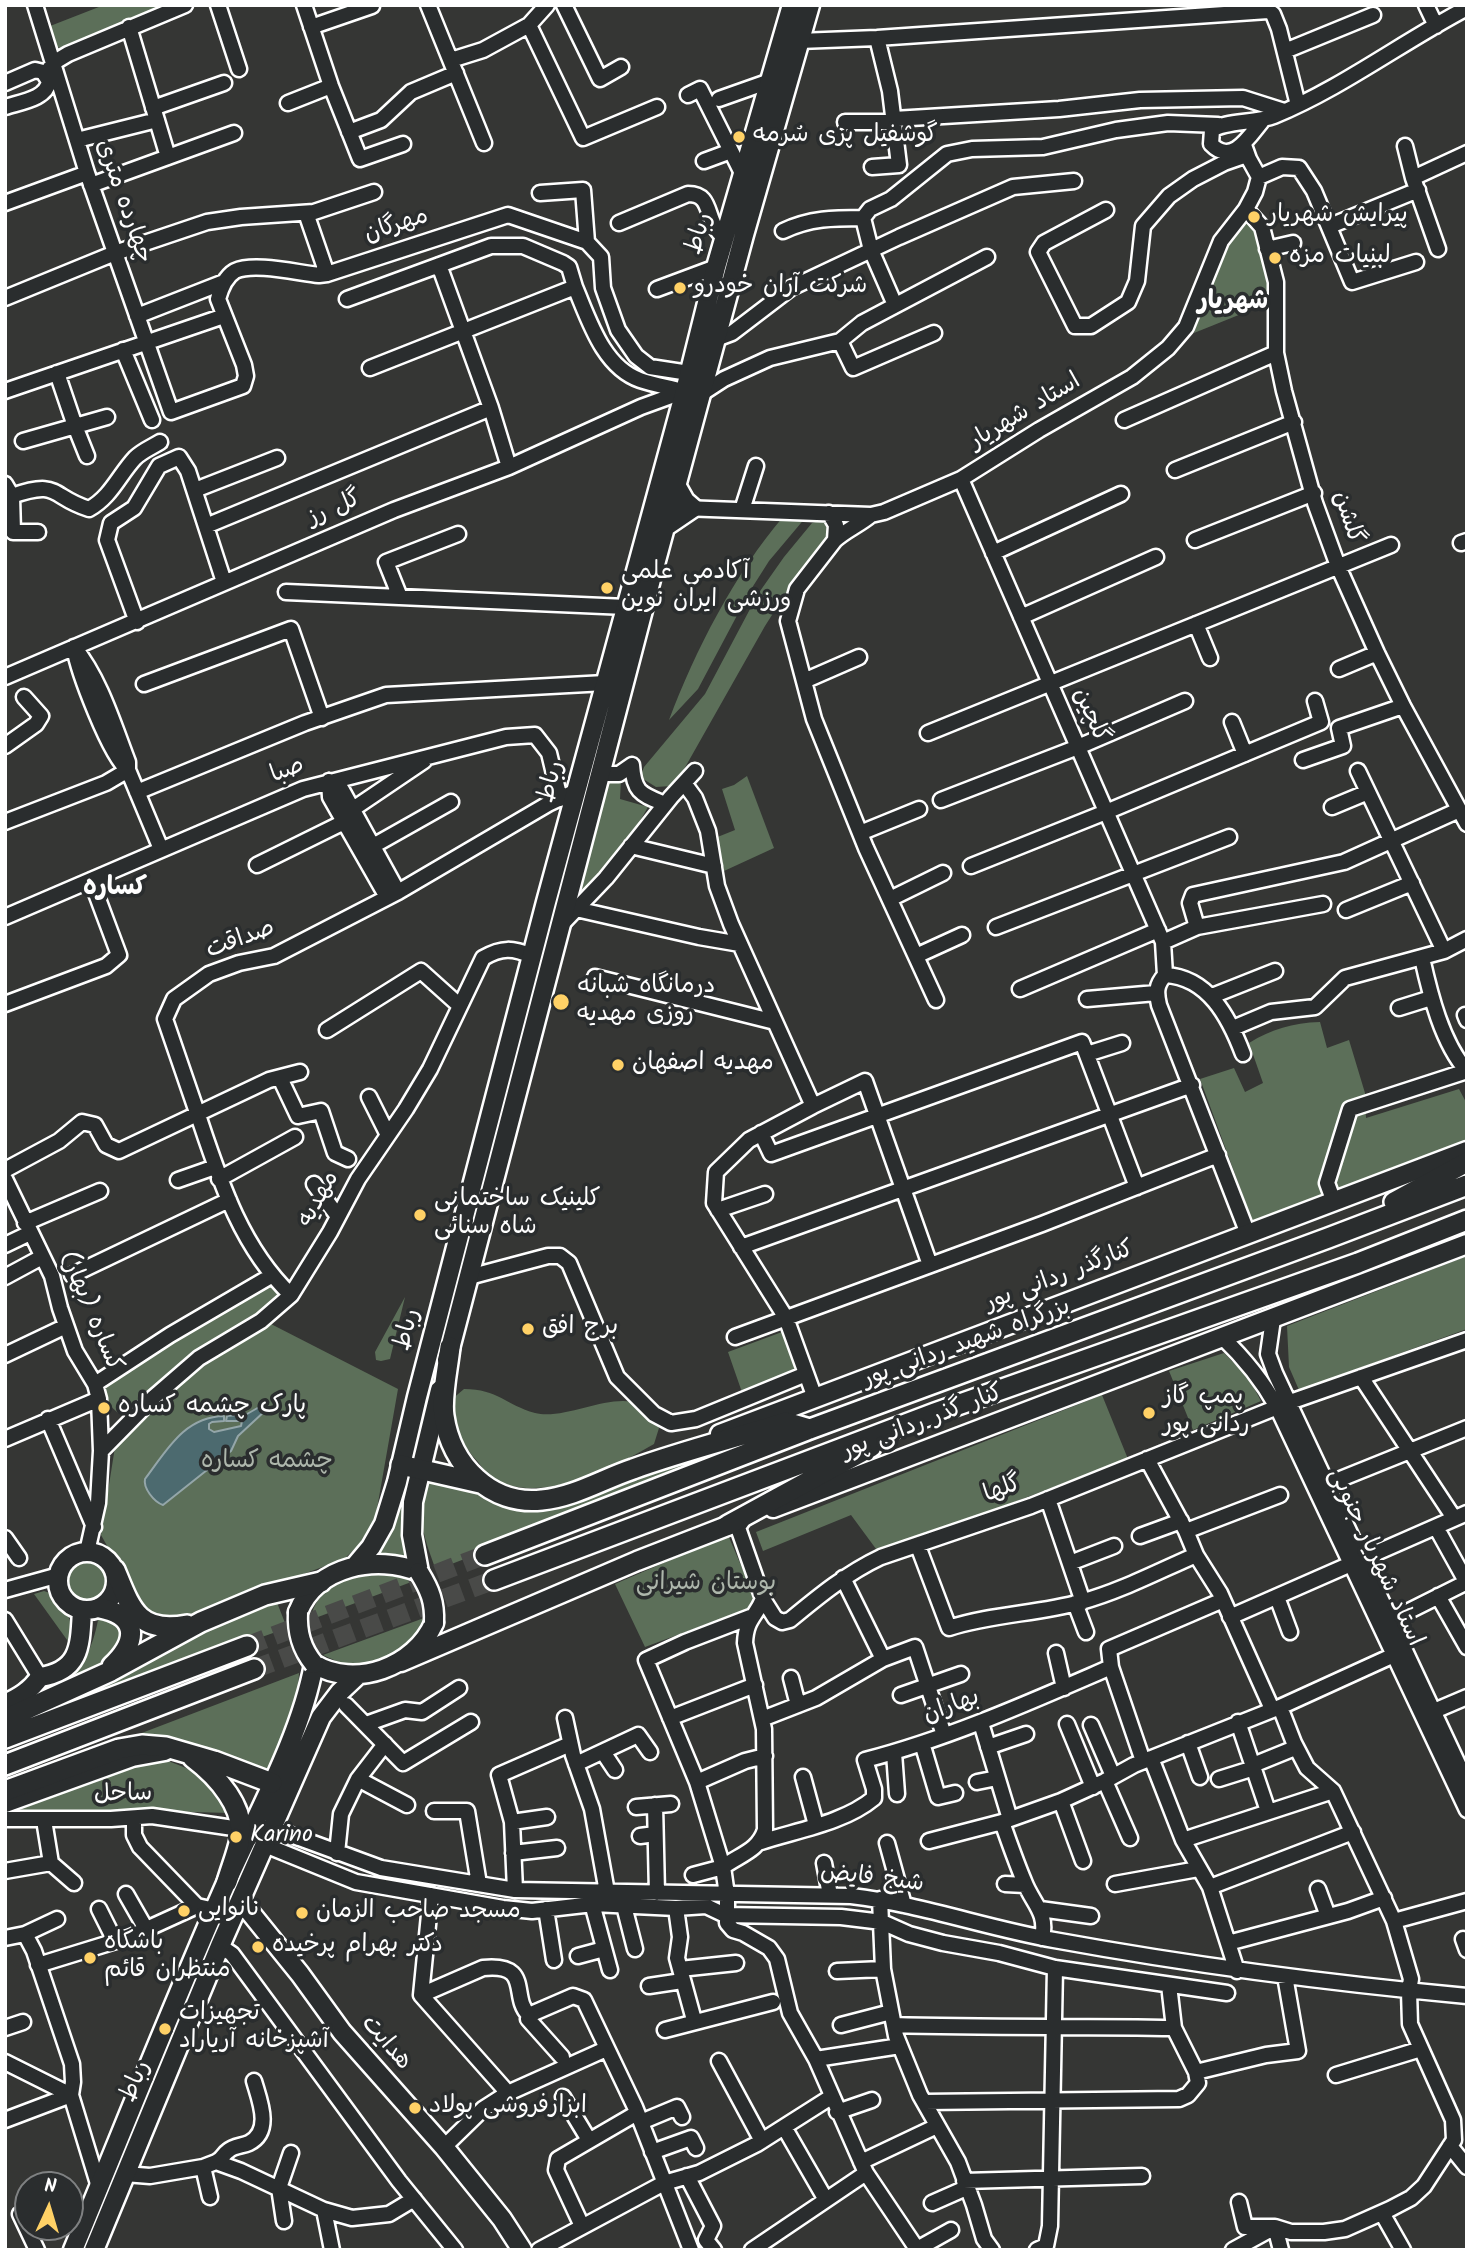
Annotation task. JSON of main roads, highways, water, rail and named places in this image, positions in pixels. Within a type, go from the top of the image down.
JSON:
[{"type":"highway","points":[[1328,1238],[1467,1162]]},
{"type":"highway","name":"بزرگراه شهید ردانی پور","points":[[485,1555],[810,1429],[1467,1185]]},
{"type":"highway","points":[[494,1580],[935,1413],[1358,1263],[1467,1220]]},
{"type":"highway","points":[[450,1347],[443,1413],[449,1439],[461,1462],[480,1483],[494,1493],[515,1500],[542,1500],[573,1492],[633,1469],[786,1422],[810,1429]]},
{"type":"highway","points":[[732,1524],[935,1413]]},
{"type":"highway","points":[[401,1465],[480,1483]]},
{"type":"highway","points":[[115,1570],[129,1603],[140,1619],[153,1626],[168,1629],[201,1622]]},
{"type":"highway","points":[[5,1719],[101,1675],[201,1622],[265,1595],[321,1582]]},
{"type":"highway","points":[[91,1609],[121,1614],[130,1627],[124,1653],[101,1675]]},
{"type":"highway","points":[[5,1738],[247,1646]]},
{"type":"highway","points":[[5,1765],[254,1669]]},
{"type":"highway","points":[[5,1791],[118,1749],[142,1745],[166,1747],[280,1786]]},
{"type":"highway","points":[[181,1752],[202,1765],[232,1801],[240,1818],[240,1838],[227,1882]]},
{"type":"main road","name":"رباط","points":[[419,1572],[412,1535],[413,1502],[450,1347],[665,527],[662,507],[676,485],[693,392],[689,373],[716,267],[792,5]]},
{"type":"main road","name":"رباط","points":[[355,1566],[371,1547],[384,1524],[532,956],[568,795],[605,683],[626,607],[662,507],[693,392],[716,339],[810,5]]},
{"type":"main road","points":[[665,527],[693,508],[685,501],[676,485]]},
{"type":"main road","points":[[487,1131],[506,1136]]},
{"type":"main road","name":"کنارگذر ردانی پور","points":[[633,1469],[1467,1151]]},
{"type":"main road","name":"کنار گذر ردانی پور","points":[[401,1662],[637,1561],[1467,1244]]},
{"type":"main road","points":[[87,1552],[104,1557],[115,1570],[116,1588],[108,1603],[91,1609],[68,1603],[63,1597],[59,1575],[61,1567],[72,1556],[87,1552]]},
{"type":"main road","points":[[403,1565],[419,1572],[431,1592],[435,1609],[434,1623],[419,1647],[401,1662],[358,1675],[341,1675],[326,1672],[306,1654],[297,1626],[298,1612],[303,1600],[321,1582],[355,1566],[403,1565]]},
{"type":"main road","points":[[5,1704],[33,1688],[40,1678],[68,1667],[78,1652],[91,1609]]},
{"type":"main road","name":"رباط","points":[[94,2250],[272,1828],[280,1786],[310,1687],[314,1664]]},
{"type":"main road","name":"رباط","points":[[73,2250],[206,1908],[227,1882],[321,1717],[340,1692],[358,1675]]},
{"type":"main road","points":[[5,1803],[132,1757],[181,1752]]},
{"type":"main road","name":"هدایت","points":[[241,1901],[300,1974],[342,2032],[444,2147],[502,2219],[522,2250]]},
{"type":"water","points":[[261,1406],[266,1410],[238,1436],[231,1451],[163,1505],[150,1494],[145,1479],[169,1447],[187,1429],[198,1422],[224,1416],[224,1421],[209,1424],[209,1429],[214,1432],[241,1426],[242,1421],[226,1421],[227,1416],[247,1414]]},
{"type":"tunnel","points":[[247,1646],[485,1555]]},
{"type":"tunnel","points":[[254,1669],[494,1580]]},
{"type":"place","name":"گوشفیل پزی سُرمه","points":[[739,137]]},
{"type":"place","name":"پیرایش شهریار","points":[[1254,217]]},
{"type":"place","name":"لبنیات مزه","points":[[1275,258]]},
{"type":"place","name":"شرکت آران خودرو","points":[[680,288]]},
{"type":"place","name":"آکادمی علمی ورزشی ایران نوین","points":[[607,588]]},
{"type":"place","name":"درمانگاه شبانه روزی مهدیه","points":[[561,1002]]},
{"type":"place","name":"مهدیه اصفهان","points":[[618,1065]]},
{"type":"place","name":"کلینیک ساختمانی شاه سنائی","points":[[420,1215]]},
{"type":"place","name":"برج افق","points":[[528,1329]]},
{"type":"place","name":"پارک چشمه کساره","points":[[104,1408]]},
{"type":"place","name":"پمپ گاز ردانی پور","points":[[1149,1413]]},
{"type":"place","name":"Karino","points":[[236,1837]]},
{"type":"place","name":"نانوایی","points":[[184,1911]]},
{"type":"place","name":"مسجد صاحب الزمان","points":[[302,1913]]},
{"type":"place","name":"دکتر بهرام پرخیده","points":[[258,1947]]},
{"type":"place","name":"باشگاه منتظران قائم","points":[[90,1958]]},
{"type":"place","name":"تجهیزات آشپزخانه آریاراد","points":[[165,2029]]},
{"type":"place","name":"ابزارفروشی پولاد","points":[[415,2108]]},
{"type":"district","name":"شهریار","points":[[1233,304]]},
{"type":"district","name":"کساره","points":[[115,890]]},
{"type":"park label","name":"چشمه کساره","points":[[267,1463]]},
{"type":"park label","name":"بوستان شیرانی","points":[[706,1585]]}]
